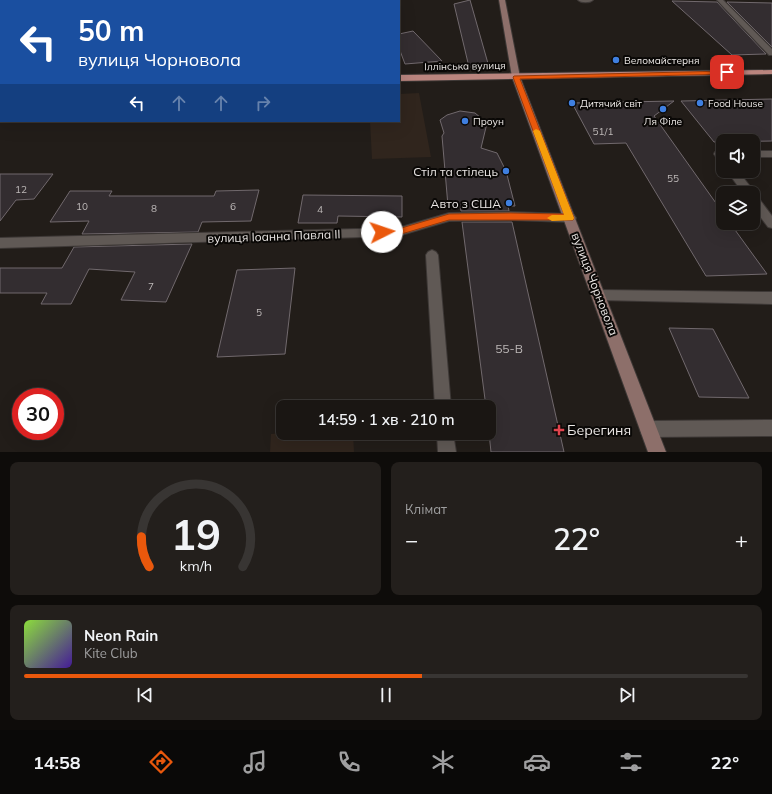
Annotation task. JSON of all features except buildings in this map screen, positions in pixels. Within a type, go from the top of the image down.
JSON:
[{"type":"main road","name":"вулиця Чорновола","points":[[502,0],[516,77],[657,452]]},
{"type":"main road","name":"Іллінська вулиця","points":[[400,78],[772,72]]},
{"type":"street","points":[[581,0],[590,0]]},
{"type":"street","points":[[720,0],[772,52]]},
{"type":"street","points":[[760,154],[772,154]]},
{"type":"street","points":[[760,208],[772,224]]},
{"type":"street","name":"вулиця Іоанна Павла II","points":[[0,243],[398,232],[449,217],[510,216],[570,218]]},
{"type":"street","points":[[432,254],[442,400]]},
{"type":"street","points":[[599,295],[772,298]]},
{"type":"street","points":[[648,429],[772,428]]},
{"type":"street","points":[[446,440],[447,452]]},
{"type":"shaded area","points":[[419,93],[431,157],[372,159],[370,122],[400,122],[400,94]]},
{"type":"shaded area","points":[[271,434],[276,434],[276,440],[353,440],[354,452],[270,452]]},
{"type":"slow traffic","points":[[536,131],[570,218],[552,218]]},
{"type":"place","name":"Веломайстерня","points":[[616,60]]},
{"type":"place","name":"Дитячий світ","points":[[572,103]]},
{"type":"place","name":"Food House","points":[[700,103]]},
{"type":"place","name":"Ля Філе","points":[[663,109]]},
{"type":"place","name":"Проун","points":[[465,121]]},
{"type":"place","name":"Стіл та стілець","points":[[506,171]]},
{"type":"place","name":"Авто з США","points":[[509,203]]},
{"type":"place","name":"Берегиня","points":[[559,430]]},
{"type":"route","points":[[382,232],[398,232],[449,217],[510,216],[570,218],[516,77],[727,72]]}]
